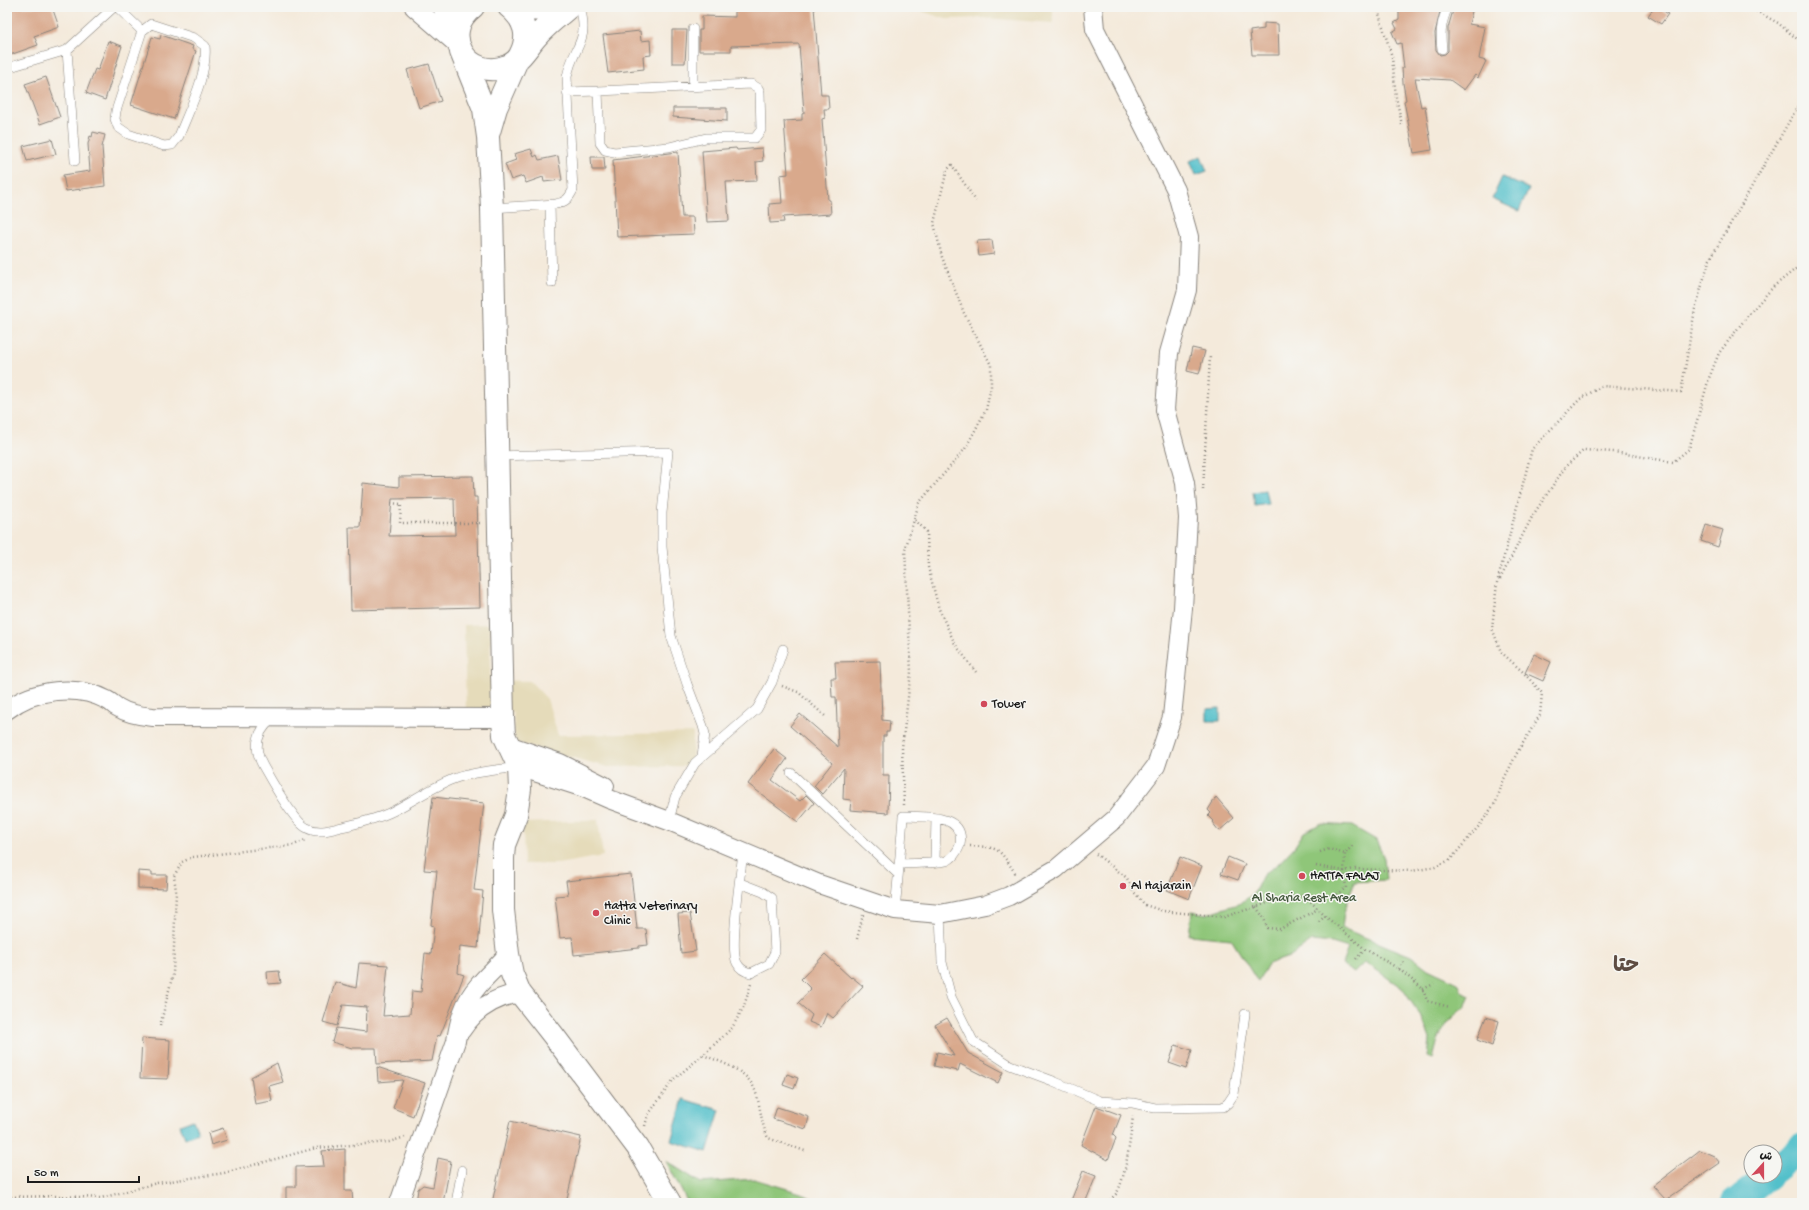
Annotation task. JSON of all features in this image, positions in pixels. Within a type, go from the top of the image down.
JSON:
[{"type":"main road","points":[[444,7],[484,109],[488,137],[492,208],[503,718],[504,735],[519,767],[520,790],[516,815],[504,845],[503,858],[503,910],[508,954],[512,974],[520,994],[553,1035],[638,1148],[670,1203]]},
{"type":"main road","points":[[473,7],[461,20],[458,31],[460,46],[468,60],[478,67],[488,70],[499,69],[510,65],[518,58],[538,34],[569,7]]},
{"type":"main road","points":[[488,137],[496,108],[524,47],[526,35],[524,24],[510,7]]},
{"type":"main road","points":[[513,7],[527,10],[545,10],[569,7]]},
{"type":"street","points":[[414,7],[460,46]]},
{"type":"street","points":[[519,767],[545,774],[584,788],[609,799],[669,821],[819,884],[867,902],[895,910],[940,914],[986,905],[1009,896],[1056,870],[1116,818],[1156,766],[1172,717],[1183,608],[1188,518],[1186,483],[1165,410],[1169,353],[1187,290],[1189,237],[1176,190],[1095,29],[1093,7]]},
{"type":"street","points":[[7,710],[24,700],[41,694],[58,691],[76,691],[107,700],[129,712],[141,716],[503,718]]},
{"type":"street","points":[[508,745],[560,763],[579,772],[616,792],[635,808]]},
{"type":"street","points":[[456,1041],[458,1024],[470,997],[478,985],[494,971],[508,954]]},
{"type":"street","points":[[399,1203],[456,1041],[468,1021],[482,1007],[500,998],[520,994]]},
{"type":"lane","points":[[7,68],[67,50],[116,7],[142,31]]},
{"type":"lane","points":[[492,208],[550,204],[564,202],[570,197],[573,190],[567,92],[569,67],[584,35],[584,22],[580,7]]},
{"type":"lane","points":[[1442,48],[1440,33],[1442,18],[1448,7]]},
{"type":"lane","points":[[151,24],[194,38],[205,46],[206,56],[202,73],[179,136],[172,145],[164,146],[128,134],[118,127],[115,119],[116,111],[142,31],[151,24]]},
{"type":"lane","points":[[693,29],[693,87]]},
{"type":"lane","points":[[67,50],[75,161]]},
{"type":"lane","points":[[567,92],[751,84],[760,92],[760,134],[755,138],[706,138],[668,147],[610,152],[600,144],[598,91]]},
{"type":"lane","points":[[550,204],[552,284]]},
{"type":"lane","points":[[497,456],[668,452],[662,513],[662,546],[669,621],[674,649],[705,734],[702,756]]},
{"type":"lane","points":[[669,821],[676,797],[695,763],[756,709],[772,682],[783,649]]},
{"type":"lane","points":[[275,717],[266,723],[259,734],[256,746],[258,754],[267,773],[299,823],[313,831],[326,831],[366,821],[387,813],[456,778],[482,771],[519,767]]},
{"type":"lane","points":[[791,773],[898,874]]},
{"type":"lane","points":[[895,910],[903,816],[947,820],[955,826],[960,836],[960,846],[954,855],[946,861],[899,864]]},
{"type":"lane","points":[[935,861],[936,818]]},
{"type":"lane","points":[[740,883],[772,898],[775,952],[769,964],[752,973],[744,971],[737,964],[733,950],[743,852]]},
{"type":"lane","points":[[940,914],[942,962],[951,997],[973,1041],[1010,1065],[1100,1101],[1133,1103],[1155,1108],[1223,1107],[1228,1103],[1234,1094],[1245,1014]]},
{"type":"lane","points":[[456,1203],[462,1170]]},
{"type":"path","points":[[1378,7],[1392,57],[1396,97],[1402,125]]},
{"type":"path","points":[[1749,7],[1778,23],[1802,43]]},
{"type":"path","points":[[1316,866],[1344,871],[1355,869],[1412,871],[1435,867],[1450,860],[1454,856],[1479,826],[1496,802],[1504,779],[1517,753],[1540,715],[1542,693],[1523,672],[1501,652],[1492,628],[1498,583],[1532,450],[1580,399],[1602,386],[1681,392],[1695,309],[1709,261],[1802,99]]},
{"type":"path","points":[[903,816],[904,788],[902,748],[911,672],[905,550],[919,503],[965,449],[986,410],[990,387],[991,365],[964,313],[942,258],[934,223],[947,170],[952,165],[976,202]]},
{"type":"path","points":[[1498,583],[1533,515],[1566,466],[1584,450],[1614,452],[1673,462],[1689,449],[1709,378],[1719,353],[1749,314],[1774,286],[1802,264]]},
{"type":"path","points":[[1202,494],[1210,356]]},
{"type":"path","points":[[391,503],[401,504],[400,523],[499,523]]},
{"type":"path","points":[[914,519],[926,532],[928,567],[940,609],[955,644],[976,672]]},
{"type":"path","points":[[772,682],[798,692],[825,716]]},
{"type":"path","points":[[160,1026],[173,974],[176,891],[174,876],[182,862],[193,857],[294,845],[302,842],[313,831]]},
{"type":"path","points":[[1085,845],[1127,878],[1133,891],[1145,905],[1163,911],[1224,917],[1286,897],[1334,896],[1346,888],[1344,871],[1345,854],[1353,845]]},
{"type":"path","points":[[960,846],[989,846],[996,848],[1016,874]]},
{"type":"path","points":[[1320,852],[1329,849],[1345,854]]},
{"type":"path","points":[[1305,896],[1325,916],[1365,949],[1399,969],[1423,990],[1427,1001],[1450,1007]]},
{"type":"path","points":[[856,939],[867,902]]},
{"type":"path","points":[[1256,907],[1264,918],[1267,928],[1280,929],[1318,909]]},
{"type":"path","points":[[1318,922],[1325,916]]},
{"type":"path","points":[[1356,959],[1365,949]]},
{"type":"path","points":[[1399,969],[1404,962]]},
{"type":"path","points":[[638,1148],[648,1115],[674,1079],[732,1028],[744,1006],[751,984],[752,973]]},
{"type":"path","points":[[1423,990],[1434,984]]},
{"type":"path","points":[[703,1055],[727,1065],[747,1077],[756,1092],[762,1125],[768,1138],[805,1151]]},
{"type":"path","points":[[1107,1203],[1116,1193],[1122,1180],[1132,1133],[1133,1103]]},
{"type":"path","points":[[7,1197],[59,1196],[101,1198],[157,1183],[224,1173],[316,1148],[389,1142],[424,1131]]},
{"type":"shaded area","points":[[914,7],[1053,7],[1053,23],[983,18],[946,19],[918,10]]},
{"type":"shaded area","points":[[491,624],[490,680],[530,681],[547,699],[558,735],[693,733],[692,766],[607,767],[515,742],[513,713],[466,713],[464,625]]},
{"type":"shaded area","points":[[598,820],[603,856],[558,864],[524,864],[523,823]]},
{"type":"green space","name":"Al Sharia Rest Area","points":[[1320,824],[1352,826],[1376,840],[1384,858],[1386,880],[1354,882],[1344,913],[1342,928],[1411,956],[1428,969],[1458,983],[1462,992],[1470,996],[1465,1007],[1453,1017],[1442,1032],[1437,1042],[1433,1059],[1428,1057],[1430,1039],[1422,1018],[1402,988],[1365,962],[1354,973],[1342,964],[1348,948],[1332,943],[1312,941],[1289,957],[1268,964],[1258,982],[1231,939],[1189,935],[1192,911],[1206,914],[1241,903],[1254,893],[1263,875],[1279,863],[1295,846],[1304,832]]},
{"type":"green space","points":[[666,1161],[701,1183],[754,1179],[801,1193],[821,1203],[688,1203]]},
{"type":"water","points":[[1201,156],[1207,171],[1196,175],[1190,161]]},
{"type":"water","points":[[1502,177],[1529,189],[1519,211],[1492,199]]},
{"type":"water","points":[[1265,490],[1268,504],[1255,506],[1253,492]]},
{"type":"water","points":[[1220,708],[1220,721],[1207,721],[1207,709]]},
{"type":"water","points":[[683,1099],[720,1110],[707,1152],[671,1141]]},
{"type":"water","points":[[193,1120],[198,1133],[185,1138],[180,1125]]},
{"type":"building","points":[[7,7],[52,7],[59,27],[34,36],[38,45],[7,56]]},
{"type":"building","points":[[735,7],[814,7],[821,95],[828,95],[829,109],[824,109],[825,118],[822,119],[828,200],[830,200],[831,214],[783,217],[784,222],[770,223],[769,204],[782,203],[780,175],[788,174],[784,121],[802,120],[802,114],[804,113],[799,44],[731,46],[731,51],[699,51],[699,30],[702,30],[702,16],[735,17]]},
{"type":"building","points":[[1399,7],[1441,7],[1435,33],[1436,50],[1440,55],[1445,54],[1448,51],[1448,28],[1454,7],[1473,7],[1469,24],[1485,27],[1479,59],[1486,61],[1478,78],[1475,75],[1464,90],[1450,80],[1415,78],[1421,107],[1425,106],[1432,150],[1414,153],[1404,101],[1406,100],[1403,83],[1402,68],[1404,68],[1401,43],[1397,44],[1392,32],[1397,29],[1394,23],[1399,20]]},
{"type":"building","points":[[1654,7],[1658,7],[1668,14],[1661,24],[1648,16]]},
{"type":"building","points":[[1264,23],[1278,24],[1279,55],[1252,55],[1250,31],[1264,29]]},
{"type":"building","points":[[672,30],[687,30],[685,63],[672,63]]},
{"type":"building","points":[[640,31],[641,41],[650,40],[651,55],[643,56],[644,69],[608,73],[603,35]]},
{"type":"building","points":[[161,35],[193,46],[192,49],[196,51],[174,119],[131,105],[152,37],[160,39]]},
{"type":"building","points":[[108,41],[122,46],[105,100],[86,93],[95,69],[98,70]]},
{"type":"building","points":[[429,64],[441,101],[419,108],[407,70]]},
{"type":"building","points":[[46,77],[60,117],[40,124],[25,84]]},
{"type":"building","points":[[673,108],[727,108],[727,121],[673,117]]},
{"type":"building","points":[[93,132],[105,135],[102,147],[105,186],[66,191],[63,175],[90,171],[88,144],[90,136],[92,137]]},
{"type":"building","points":[[52,139],[56,154],[27,161],[23,146]]},
{"type":"building","points":[[736,148],[737,150],[762,148],[763,161],[756,162],[757,181],[726,182],[729,221],[707,222],[702,151]]},
{"type":"building","points":[[531,149],[534,157],[537,155],[539,160],[558,156],[562,180],[544,182],[543,177],[526,183],[523,176],[511,180],[505,164],[516,160],[514,154]]},
{"type":"building","points":[[678,152],[682,217],[693,217],[694,234],[617,237],[613,160]]},
{"type":"building","points":[[591,157],[604,157],[605,170],[592,170]]},
{"type":"building","points":[[992,240],[994,254],[979,256],[977,241]]},
{"type":"building","points":[[1192,348],[1205,351],[1199,374],[1187,371]]},
{"type":"building","points":[[473,476],[474,497],[477,497],[480,607],[351,610],[349,527],[360,527],[363,483],[399,487],[399,477]],"holes":[[[454,498],[455,535],[389,536],[392,499]]]},
{"type":"building","points":[[1706,525],[1723,530],[1718,547],[1701,541]]},
{"type":"building","points":[[1534,654],[1551,662],[1543,681],[1525,673]]},
{"type":"building","points":[[880,661],[882,720],[890,721],[889,732],[886,732],[886,736],[883,736],[883,775],[889,775],[888,813],[850,810],[851,800],[843,799],[844,768],[822,794],[814,786],[832,763],[790,726],[800,714],[838,747],[836,697],[832,697],[831,678],[836,678],[835,662]]},
{"type":"building","points":[[774,749],[787,759],[772,780],[800,801],[806,795],[814,803],[798,822],[748,784]]},
{"type":"building","points":[[433,797],[484,803],[474,890],[483,891],[478,948],[460,946],[458,973],[464,975],[440,1036],[437,1035],[432,1061],[377,1064],[376,1048],[352,1048],[332,1042],[336,1028],[366,1032],[367,1007],[343,1005],[337,1026],[323,1022],[335,982],[356,988],[359,963],[388,965],[383,1016],[410,1014],[412,991],[421,992],[425,953],[431,954],[434,926],[431,925],[437,871],[424,870]]},
{"type":"building","points":[[1216,797],[1234,818],[1219,831],[1208,816],[1211,813],[1208,810]]},
{"type":"building","points":[[1180,857],[1202,866],[1189,899],[1167,890]]},
{"type":"building","points":[[1228,857],[1245,864],[1238,880],[1221,874]]},
{"type":"building","points":[[138,871],[152,872],[152,875],[167,875],[166,889],[138,888]]},
{"type":"building","name":"Hatta Veterinary Clinic","points":[[631,874],[637,929],[646,929],[648,945],[639,946],[639,948],[574,955],[572,937],[560,938],[555,896],[568,895],[566,881]]},
{"type":"building","points":[[690,913],[696,951],[681,953],[678,914]]},
{"type":"building","points":[[825,954],[851,978],[852,977],[863,986],[833,1018],[827,1013],[821,1027],[809,1022],[812,1015],[798,1003],[811,989],[801,979]]},
{"type":"building","points":[[279,971],[281,983],[268,984],[267,972]]},
{"type":"building","points":[[1486,1017],[1499,1021],[1492,1046],[1477,1040]]},
{"type":"building","points":[[947,1018],[968,1053],[1003,1072],[998,1083],[960,1064],[958,1071],[934,1066],[937,1052],[954,1056],[935,1025]]},
{"type":"building","points":[[142,1038],[170,1040],[168,1079],[140,1078]]},
{"type":"building","points":[[1175,1045],[1192,1050],[1186,1069],[1169,1063]]},
{"type":"building","points":[[277,1063],[283,1082],[269,1086],[272,1101],[255,1104],[251,1077]]},
{"type":"building","points":[[377,1067],[425,1083],[413,1116],[393,1108],[403,1080],[378,1082]]},
{"type":"building","points":[[787,1074],[798,1078],[794,1089],[783,1085]]},
{"type":"building","points":[[1096,1106],[1121,1115],[1113,1135],[1116,1138],[1108,1160],[1081,1145]]},
{"type":"building","points":[[777,1107],[809,1117],[806,1129],[773,1119]]},
{"type":"building","points":[[510,1121],[581,1137],[566,1203],[492,1203]]},
{"type":"building","points":[[223,1128],[227,1140],[211,1145],[208,1133]]},
{"type":"building","points":[[345,1149],[345,1191],[352,1191],[353,1203],[286,1203],[286,1187],[296,1187],[296,1167],[324,1166],[322,1151]]},
{"type":"building","points":[[1700,1150],[1714,1156],[1720,1163],[1666,1200],[1653,1186]]},
{"type":"building","points":[[438,1158],[451,1161],[443,1203],[416,1203],[418,1189],[423,1185],[433,1187]]},
{"type":"building","points":[[1083,1171],[1096,1176],[1085,1203],[1070,1203]]},
{"type":"waterway","points":[[1783,1163],[1802,1146]]},
{"type":"waterway","points":[[1734,1203],[1758,1184]]},
{"type":"place","name":"Tower","points":[[984,704]]},
{"type":"place","name":"HATTA FALAJ","points":[[1302,876]]},
{"type":"place","name":"Al Hajarain","points":[[1123,886]]},
{"type":"place","name":"Hatta Veterinary Clinic","points":[[596,913]]},
{"type":"district","name":"حتا","points":[[1626,967]]}]
